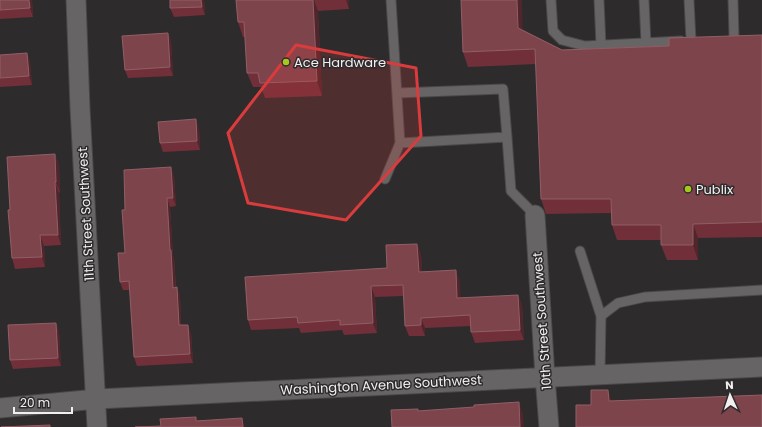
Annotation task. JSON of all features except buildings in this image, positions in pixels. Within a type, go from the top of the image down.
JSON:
[{"type":"street","name":"11th Street Southwest","points":[[76,0],[80,108],[98,427]]},
{"type":"street","name":"10th Street Southwest","points":[[535,215],[549,427]]},
{"type":"street","name":"Washington Avenue Southwest","points":[[0,408],[97,400],[762,367]]},
{"type":"lane","points":[[385,179],[400,143],[391,0]]},
{"type":"lane","points":[[551,0],[554,31],[562,40],[585,46],[694,40],[688,0]]},
{"type":"lane","points":[[599,0],[601,45]]},
{"type":"lane","points":[[644,0],[646,43]]},
{"type":"lane","points":[[733,0],[734,37]]},
{"type":"lane","points":[[397,93],[503,89],[511,191],[535,215]]},
{"type":"lane","points":[[400,143],[507,137]]},
{"type":"lane","points":[[580,251],[601,316],[600,375]]},
{"type":"lane","points":[[601,316],[618,303],[645,297],[762,290]]},
{"type":"highlighted area","points":[[296,45],[416,68],[421,136],[346,220],[248,203],[228,133]]},
{"type":"place","name":"Ace Hardware","points":[[286,62]]},
{"type":"place","name":"Publix","points":[[688,189]]}]
